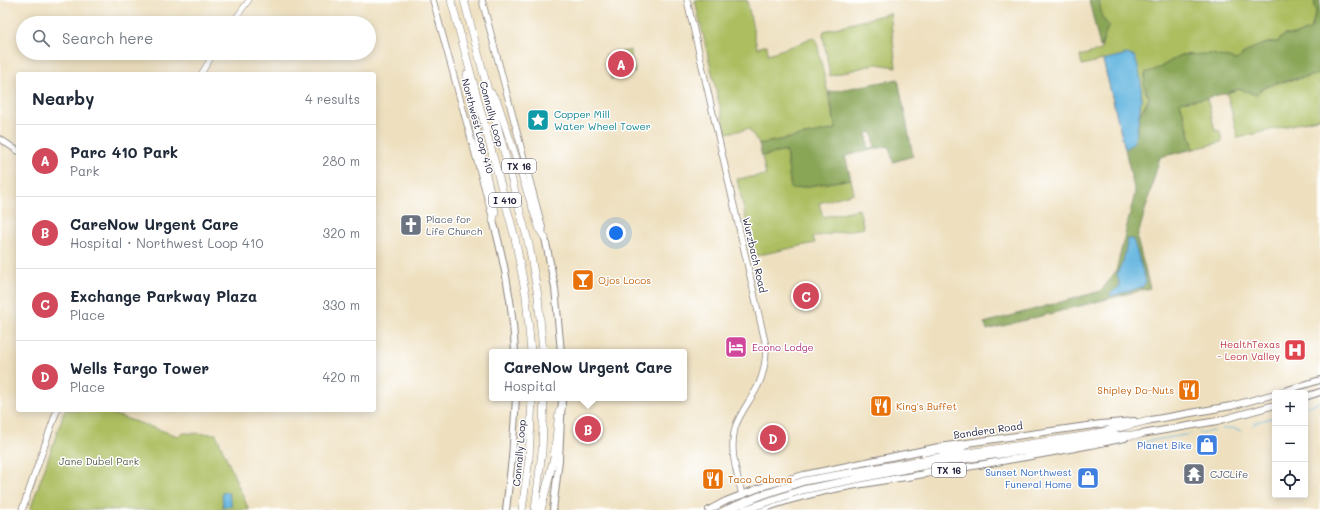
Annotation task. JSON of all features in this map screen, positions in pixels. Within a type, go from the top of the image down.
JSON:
[{"type":"highway","name":"Connally Loop","points":[[451,0],[518,252],[528,311],[531,349]]},
{"type":"highway","name":"Connally Loop","points":[[464,0],[529,245],[538,296],[543,349]]},
{"type":"highway","points":[[465,52],[469,89],[479,145],[495,212],[493,220]]},
{"type":"highway","name":"TX 16","points":[[488,88],[497,102],[540,230],[545,238]]},
{"type":"highway","name":"Connally Loop","points":[[522,510],[530,451],[532,401]]},
{"type":"highway","points":[[535,510],[541,459],[544,401]]},
{"type":"highway","points":[[541,510],[552,471],[559,412],[562,407]]},
{"type":"highway","points":[[726,510],[762,495],[804,481],[1090,435],[1149,420]]},
{"type":"highway","points":[[744,510],[802,490],[940,460],[1030,450],[1109,436],[1138,435]]},
{"type":"main road","name":"Northwest Loop 410","points":[[433,0],[507,276],[514,325],[515,349]]},
{"type":"main road","points":[[482,0],[545,238]]},
{"type":"main road","name":"Wurzbach Road","points":[[686,0],[766,346],[764,371],[760,383],[738,420],[734,438],[734,459],[744,510]]},
{"type":"main road","points":[[0,139],[16,150]]},
{"type":"main road","name":"TX 16","points":[[545,238],[555,288],[561,349]]},
{"type":"main road","points":[[1288,390],[1320,380]]},
{"type":"main road","points":[[1308,396],[1320,392]]},
{"type":"main road","name":"Bandera Road","points":[[709,510],[766,485],[881,458],[970,443],[1101,424],[1149,420],[1231,406],[1272,395]]},
{"type":"main road","points":[[506,510],[512,458],[516,401]]},
{"type":"main road","points":[[553,510],[559,460],[562,401]]},
{"type":"main road","name":"TX 16","points":[[760,510],[785,501],[828,490],[1030,457],[1217,421],[1272,407]]},
{"type":"main road","points":[[22,510],[56,412]]},
{"type":"main road","points":[[951,470],[926,470],[924,468],[923,458],[931,454],[959,449],[970,443]]},
{"type":"main road","points":[[874,482],[897,476],[902,472],[901,465],[897,458],[881,458]]},
{"type":"street","points":[[237,16],[248,0]]},
{"type":"street","points":[[202,72],[210,60]]},
{"type":"green space","points":[[695,0],[747,0],[757,48],[767,45],[768,54],[796,45],[812,37],[816,39],[836,129],[759,144],[749,129],[726,133]]},
{"type":"green space","points":[[1089,0],[1099,0],[1102,17],[1109,26],[1100,47]]},
{"type":"green space","points":[[1098,0],[1314,0],[1316,11],[1311,29],[1296,35],[1284,35],[1278,42],[1267,43],[1237,60],[1211,54],[1181,55],[1159,68],[1145,73],[1145,91],[1149,98],[1138,117],[1136,136],[1125,149],[1103,60],[1082,65],[1080,56],[1101,50],[1104,34],[1109,26],[1102,17]]},
{"type":"green space","points":[[1314,0],[1320,0],[1320,74],[1275,84],[1260,91],[1256,95],[1240,89],[1207,98],[1180,102],[1194,149],[1160,157],[1137,239],[1150,288],[987,330],[984,323],[1101,291],[1116,271],[1135,193],[1125,149],[1136,136],[1138,117],[1148,102],[1149,98],[1144,84],[1145,73],[1159,68],[1181,55],[1211,54],[1237,60],[1251,49],[1278,42],[1284,35],[1296,35],[1311,29],[1316,11]]},
{"type":"green space","points":[[890,13],[896,67],[876,64],[830,76],[823,35],[824,31]]},
{"type":"green space","points":[[630,50],[635,72],[611,79],[606,56]]},
{"type":"green space","points":[[1320,74],[1320,118],[1238,138],[1227,93],[1240,89],[1258,91],[1273,84]]},
{"type":"green space","points":[[898,79],[913,156],[893,162],[889,146],[845,156],[851,179],[791,189],[786,151],[762,156],[759,144],[836,129],[829,92]],"holes":[[[872,132],[875,147],[868,149],[867,133]]]},
{"type":"green space","points":[[1207,98],[1215,130],[1220,131],[1222,142],[1194,149],[1180,102]]},
{"type":"green space","points":[[786,151],[791,189],[851,179],[854,193],[819,203],[823,217],[859,209],[864,228],[813,237],[815,243],[754,256],[737,179],[766,175],[762,156]]},
{"type":"green space","name":"Jane Dubel Park","points":[[64,412],[107,412],[178,436],[184,433],[216,434],[249,510],[30,510]]},
{"type":"water","points":[[1127,54],[1135,57],[1140,78],[1141,96],[1136,136],[1133,143],[1125,149],[1103,60]]},
{"type":"water","points":[[1128,239],[1133,239],[1146,282],[1142,287],[1111,296],[1110,294],[1120,286],[1117,273],[1123,262]]},
{"type":"water","points":[[228,492],[232,506],[223,507],[222,493]]},
{"type":"waterway","points":[[1308,406],[1320,402]]},
{"type":"waterway","points":[[1253,425],[1257,422],[1272,418]]},
{"type":"waterway","points":[[1222,429],[1233,428],[1241,431]]},
{"type":"waterway","points":[[1199,433],[1214,431]]},
{"type":"waterway","points":[[1137,443],[1191,434]]},
{"type":"place","name":"Parc 410 Park","points":[[621,64]]},
{"type":"place","name":"Copper Mill Water Wheel Tower","points":[[538,120]]},
{"type":"place","name":"Place for Life Church","points":[[411,225]]},
{"type":"place","name":"Ojos Locos","points":[[583,280]]},
{"type":"place","name":"Exchange Parkway Plaza","points":[[806,296]]},
{"type":"place","name":"Econo Lodge","points":[[736,347]]},
{"type":"place","name":"HealthTexas - Leon Valley","points":[[1295,350]]},
{"type":"place","name":"Shipley Do-Nuts","points":[[1189,390]]},
{"type":"place","name":"King's Buffet","points":[[881,406]]},
{"type":"place","name":"CareNow Urgent Care","points":[[588,429]]},
{"type":"place","name":"Wells Fargo Tower","points":[[773,438]]},
{"type":"place","name":"Planet Bike","points":[[1207,445]]},
{"type":"place","name":"CJCLife","points":[[1194,474]]},
{"type":"place","name":"Sunset Northwest Funeral Home","points":[[1088,478]]},
{"type":"place","name":"Taco Cabana","points":[[713,479]]}]
